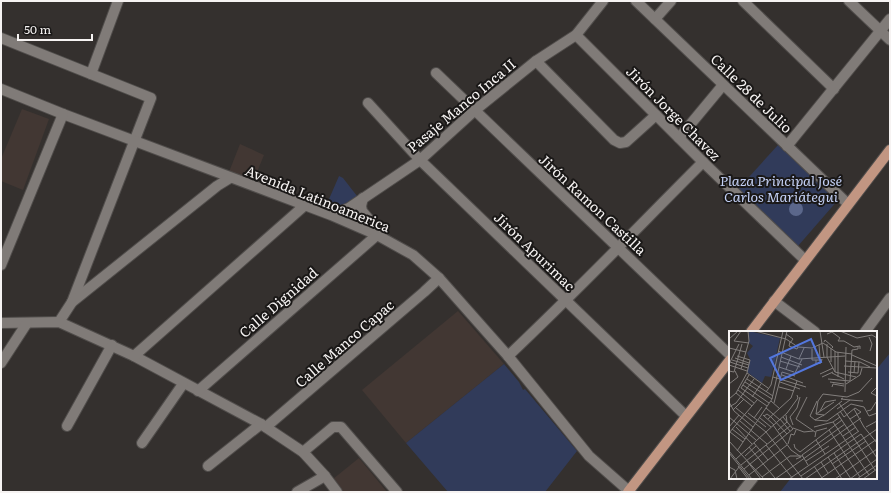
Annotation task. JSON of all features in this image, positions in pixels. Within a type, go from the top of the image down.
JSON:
[{"type":"main road","points":[[752,331],[890,150]]},
{"type":"main road","points":[[629,492],[729,361]]},
{"type":"street","points":[[91,74],[118,1]]},
{"type":"street","name":"Pasaje Manco Inca II","points":[[326,214],[344,210],[420,160],[474,111],[536,61],[576,34],[603,1]]},
{"type":"street","name":"Calle 28 de Julio","points":[[636,1],[848,204]]},
{"type":"street","points":[[655,20],[671,1]]},
{"type":"street","points":[[743,1],[834,89]]},
{"type":"street","points":[[849,1],[890,40]]},
{"type":"street","points":[[787,146],[890,19]]},
{"type":"street","name":"Jirón Jorge Chavez","points":[[576,34],[703,162],[805,260]]},
{"type":"street","points":[[1,38],[151,98],[72,302],[59,322]]},
{"type":"street","points":[[536,61],[614,140],[620,143],[626,142],[656,115]]},
{"type":"street","name":"Jirón Ramon Castilla","points":[[436,73],[729,354]]},
{"type":"street","points":[[679,138],[723,85]]},
{"type":"street","name":"Avenida Latinoamerica","points":[[1,89],[62,114],[326,214],[377,235],[413,255],[439,278],[508,356],[590,456],[629,492]]},
{"type":"street","name":"Jirón Apurimac","points":[[368,103],[420,160],[686,416]]},
{"type":"street","points":[[1,265],[62,114]]},
{"type":"street","points":[[508,356],[566,301],[618,246],[703,162]]},
{"type":"street","points":[[72,302],[211,191],[230,178]]},
{"type":"street","points":[[363,198],[361,206],[362,211],[386,240]]},
{"type":"street","points":[[134,356],[304,206]]},
{"type":"street","name":"Calle Dignidad","points":[[198,391],[377,235]]},
{"type":"street","name":"Calle Manco Capac","points":[[208,466],[263,426],[439,278]]},
{"type":"street","points":[[866,331],[890,298]]},
{"type":"street","points":[[774,301],[814,331]]},
{"type":"street","points":[[1,323],[59,322],[134,356],[183,384],[263,426],[303,452],[325,476],[337,492]]},
{"type":"street","points":[[1,363],[27,323]]},
{"type":"street","points":[[67,426],[112,345]]},
{"type":"street","points":[[142,443],[183,384]]},
{"type":"street","points":[[303,452],[330,429],[337,426],[344,430],[397,492]]},
{"type":"street","points":[[297,492],[325,476]]},
{"type":"street","points":[[742,492],[751,479]]},
{"type":"shaded area","points":[[22,109],[49,119],[23,190],[1,181],[1,159]]},
{"type":"shaded area","points":[[240,144],[264,155],[253,182],[229,172]]},
{"type":"shaded area","points":[[796,202],[801,204],[803,209],[801,214],[796,216],[791,214],[789,209],[791,204]]},
{"type":"shaded area","points":[[458,311],[504,364],[406,443],[362,390]]},
{"type":"shaded area","points":[[359,458],[387,492],[344,492],[333,479]]},
{"type":"green space","name":"Plaza Principal José Carlos Mariátegui","points":[[778,145],[838,200],[798,246],[738,189]]},
{"type":"green space","points":[[339,176],[343,178],[357,196],[339,206],[326,206]]},
{"type":"green space","points":[[890,353],[890,492],[780,492],[790,479],[877,479],[877,369]]},
{"type":"green space","points":[[504,364],[519,382],[523,390],[525,389],[577,451],[545,492],[448,492],[406,443]]}]
